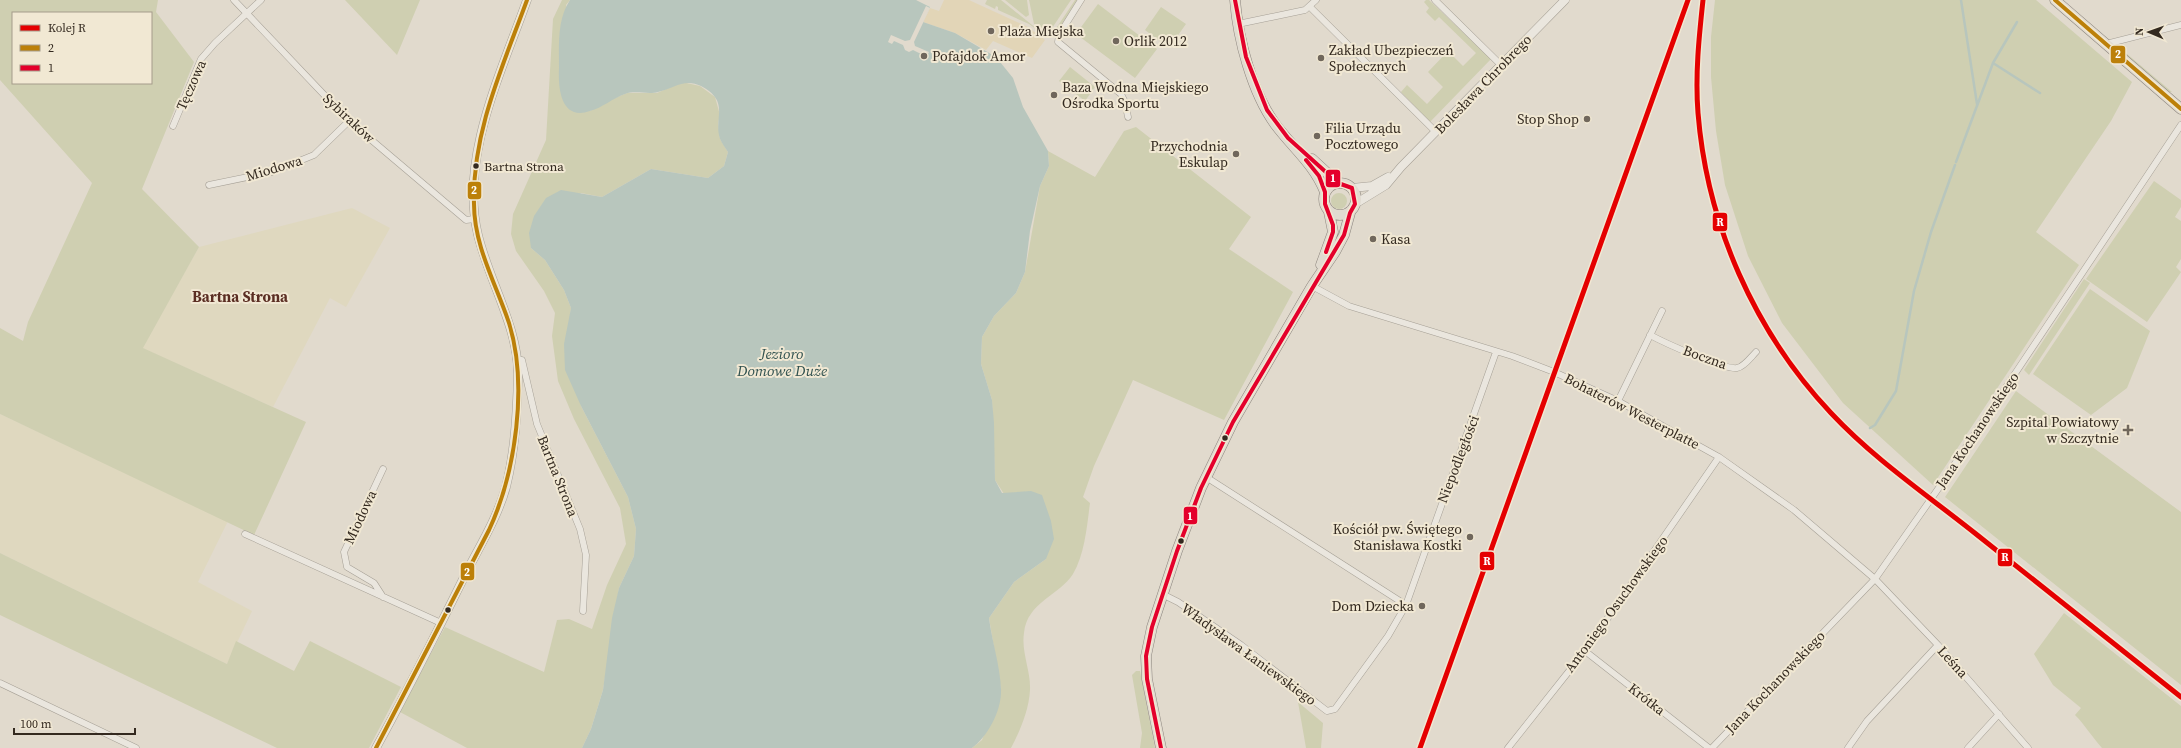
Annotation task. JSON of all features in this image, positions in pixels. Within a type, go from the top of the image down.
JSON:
[{"type":"main road","points":[[1233,0],[1246,57],[1260,96],[1272,120],[1319,176],[1325,192],[1325,204],[1329,212],[1333,232],[1312,286]]},
{"type":"main road","points":[[2055,0],[2181,108]]},
{"type":"main road","points":[[1161,748],[1146,664],[1151,632],[1162,594],[1206,477],[1242,405],[1312,286],[1335,252],[1344,235],[1350,213],[1355,204],[1354,192],[1352,188],[1338,183],[1288,138]]},
{"type":"main road","points":[[1325,192],[1330,186],[1338,183]]},
{"type":"main road","points":[[1329,212],[1341,216],[1350,213]]},
{"type":"street","name":"Sybiraków","points":[[234,0],[349,120],[466,220],[475,219]]},
{"type":"street","name":"Tęczowa","points":[[173,126],[201,59],[215,43],[261,0]]},
{"type":"street","name":"Bartna Strona","points":[[527,0],[506,52],[482,131],[475,177],[475,219],[482,248],[514,341],[518,360],[522,360],[537,424],[580,529],[586,554],[583,611]]},
{"type":"street","points":[[1082,0],[1059,36],[1058,42],[1121,94],[1125,102],[1128,116]]},
{"type":"street","points":[[1238,24],[1298,12],[1310,7],[1316,0]]},
{"type":"street","points":[[1435,0],[1501,65]]},
{"type":"street","name":"Bolesława Chrobrego","points":[[1355,204],[1386,185],[1401,167],[1565,0]]},
{"type":"street","points":[[1310,7],[1436,132]]},
{"type":"street","points":[[2106,44],[2181,25]]},
{"type":"street","name":"Miodowa","points":[[209,185],[272,172],[314,155],[349,120]]},
{"type":"street","name":"Jana Kochanowskiego","points":[[1710,748],[1874,579],[1938,489],[2181,125]]},
{"type":"street","name":"Bolesława Chrobrego","points":[[1352,188],[1372,186],[1401,167]]},
{"type":"street","name":"Bohaterów Westerplatte","points":[[1312,286],[1349,306],[1496,352],[1554,372],[1618,400],[1719,457],[1794,510],[1874,579]]},
{"type":"street","points":[[1618,400],[1662,311]]},
{"type":"street","name":"Boczna","points":[[1650,335],[1708,360],[1733,368],[1742,366],[1756,352]]},
{"type":"street","name":"Niepodległości","points":[[1335,709],[1388,636],[1406,605],[1496,352]]},
{"type":"street","points":[[376,748],[441,623],[498,508],[505,490],[515,429],[518,360]]},
{"type":"street","name":"Antoniego Osuchowskiego","points":[[1508,748],[1585,651],[1719,457]]},
{"type":"street","name":"Miodowa","points":[[383,469],[344,552],[347,567],[374,583],[383,597]]},
{"type":"street","points":[[1206,477],[1406,605]]},
{"type":"street","points":[[245,534],[441,623]]},
{"type":"street","name":"Leśna","points":[[1874,579],[1938,645],[2028,748]]},
{"type":"street","name":"Władysława Łaniewskiego","points":[[1162,594],[1178,602],[1242,646],[1327,712],[1335,709]]},
{"type":"street","points":[[1848,748],[1867,721],[1938,645]]},
{"type":"street","name":"Krótka","points":[[1585,651],[1710,748]]},
{"type":"street","points":[[0,683],[136,748]]},
{"type":"street","points":[[1968,748],[1999,714]]},
{"type":"shaded area","points":[[352,208],[390,228],[346,307],[330,298],[273,407],[142,348],[199,247]]},
{"type":"shaded area","points":[[0,414],[228,521],[198,582],[252,611],[227,664],[0,553]]},
{"type":"green space","points":[[0,0],[158,0],[156,12],[194,62],[142,189],[199,247],[143,348],[306,422],[254,535],[0,414],[0,328],[23,341],[28,322],[92,183],[0,80]]},
{"type":"green space","points":[[345,0],[420,0],[397,55]]},
{"type":"green space","points":[[562,0],[570,0],[566,5],[590,111],[627,93],[657,93],[682,82],[700,86],[715,97],[720,115],[718,123],[720,139],[728,152],[724,166],[708,178],[651,169],[602,197],[581,193],[531,248],[545,260],[564,290],[571,308],[569,326],[581,406],[628,497],[636,529],[634,556],[619,588],[603,690],[591,729],[582,748],[467,748],[400,712],[445,627],[544,672],[557,620],[569,619],[592,629],[607,585],[626,544],[620,508],[574,419],[558,381],[552,336],[555,313],[544,291],[516,251],[511,234],[513,214],[546,140],[553,19]]},
{"type":"green space","points":[[987,0],[1001,0],[1047,37],[1029,24],[998,10],[998,7],[996,6],[995,9],[985,4]]},
{"type":"green space","points":[[1005,0],[1027,0],[1029,15],[1026,17]]},
{"type":"green space","points":[[1029,0],[1071,0],[1048,34],[1034,24]]},
{"type":"green space","points":[[1075,0],[1077,0],[1055,35],[1055,30]]},
{"type":"green space","points":[[1429,0],[1491,59],[1430,122],[1401,92],[1407,85],[1427,104],[1443,87],[1428,72],[1448,51],[1463,66],[1476,53],[1439,17],[1435,21],[1426,12],[1429,8],[1424,2]]},
{"type":"green space","points":[[1715,0],[2036,0],[2132,82],[2111,121],[2036,232],[2079,265],[1933,485],[1843,403],[1782,323],[1748,256],[1725,185],[1716,131],[1711,77],[1711,37]]},
{"type":"green space","name":"Orlik 2012","points":[[1098,4],[1157,49],[1135,78],[1076,34]]},
{"type":"green space","points":[[1161,7],[1186,24],[1169,48],[1145,30]]},
{"type":"green space","points":[[2120,48],[2172,92],[2169,92],[2120,50]]},
{"type":"green space","points":[[1070,67],[1095,87],[1085,101],[1059,81]]},
{"type":"green space","points":[[1136,127],[1251,217],[1229,249],[1293,292],[1224,420],[1133,380],[1094,466],[1083,497],[1090,503],[1083,549],[1077,566],[1067,581],[1037,606],[1026,622],[1023,640],[1030,690],[1026,713],[1018,735],[1011,748],[972,748],[982,740],[1001,690],[989,618],[1014,582],[1046,559],[995,480],[992,400],[981,364],[982,337],[994,316],[1016,293],[1025,272],[1040,186],[1049,166],[1048,151],[1095,177],[1124,131]]},
{"type":"green space","points":[[2154,181],[2181,200],[2181,207],[2175,217],[2181,221],[2181,259],[2176,267],[2181,272],[2147,322],[2086,279]]},
{"type":"green space","points":[[1336,193],[1342,193],[1347,198],[1345,207],[1342,209],[1336,209],[1331,204],[1331,198]]},
{"type":"green space","points":[[2084,279],[2090,283],[2029,375],[2024,370]]},
{"type":"green space","points":[[2090,289],[2150,331],[2127,388],[2091,415],[2033,374]]},
{"type":"green space","points":[[2016,391],[2181,512],[2181,685],[1945,497]]},
{"type":"green space","points":[[0,553],[227,664],[236,641],[294,671],[310,641],[401,687],[369,748],[277,748],[0,615]]},
{"type":"green space","points":[[2064,613],[2181,706],[2181,748],[2102,748],[2098,744],[2075,715],[2081,708],[2053,685],[2034,654]]},
{"type":"green space","points":[[1136,671],[1140,671],[1155,748],[1140,748],[1142,733],[1132,675]]},
{"type":"green space","points":[[1298,702],[1323,723],[1321,748],[1306,748]]},
{"type":"sand","name":"Plaża Miejska","points":[[944,0],[969,0],[1028,27],[1045,40],[1032,58],[993,41],[986,50],[955,33],[923,22],[930,8],[939,11]]},
{"type":"water","name":"Jezioro Domowe Duże","points":[[570,0],[916,0],[930,7],[923,22],[955,33],[996,57],[1013,78],[1023,107],[1048,151],[1049,166],[1040,186],[1030,231],[1025,272],[1016,293],[994,316],[982,337],[981,364],[992,400],[995,480],[1002,493],[1031,491],[1042,495],[1051,521],[1054,539],[1046,559],[1014,582],[989,618],[999,671],[1001,697],[993,722],[983,737],[972,748],[582,748],[591,729],[603,690],[612,618],[619,588],[634,556],[636,529],[628,497],[581,406],[565,370],[564,344],[571,308],[564,290],[545,260],[531,248],[529,233],[534,216],[546,198],[561,190],[602,197],[651,169],[708,178],[724,166],[728,152],[720,139],[718,131],[719,110],[716,98],[701,86],[695,84],[680,84],[654,93],[629,93],[594,110],[580,113],[567,107],[563,101],[559,85],[559,42],[563,16]]},
{"type":"pier","points":[[926,6],[930,8],[914,42],[915,46],[929,52],[925,60],[920,57],[921,54],[913,50],[909,52],[905,50],[903,45],[894,41],[892,44],[888,42],[891,35],[905,41],[910,40]]},
{"type":"waterway","points":[[1961,0],[1977,104]]},
{"type":"waterway","points":[[1956,162],[1993,63],[2017,22]]},
{"type":"waterway","points":[[1993,63],[2040,93]]},
{"type":"waterway","points":[[1870,428],[1875,425],[1896,391],[1914,291],[1931,232],[1955,165]]},
{"type":"rail line","name":"R","points":[[1420,748],[1688,0]]},
{"type":"rail line","name":"R","points":[[1703,0],[1697,85],[1698,113],[1703,154],[1712,195],[1724,235],[1739,274],[1757,311],[1779,347],[1804,381],[1831,413],[1865,446],[2181,697]]},
{"type":"transit line","name":"2","points":[[376,748],[489,530],[506,482],[512,455],[518,400],[518,373],[515,347],[504,308],[482,250],[475,220],[474,204],[478,151],[484,125],[499,75],[527,0]]},
{"type":"transit line","name":"1","points":[[1161,748],[1147,679],[1146,656],[1152,627],[1177,551],[1201,488],[1233,422],[1344,235],[1350,213],[1355,204],[1352,188],[1338,183],[1288,138],[1267,110],[1246,57],[1235,0]]},
{"type":"transit line","name":"2","points":[[2055,0],[2181,109]]},
{"type":"transit line","name":"1","points":[[1306,160],[1319,176],[1325,192],[1325,204],[1333,225],[1333,232],[1326,252]]},
{"type":"place","name":"Plaża Miejska","points":[[991,31]]},
{"type":"place","name":"Orlik 2012","points":[[1116,41]]},
{"type":"place","name":"Pofajdok Amor","points":[[924,56]]},
{"type":"place","name":"Zakład Ubezpieczeń Społecznych","points":[[1321,58]]},
{"type":"place","name":"Baza Wodna Miejskiego Ośrodka Sportu","points":[[1054,95]]},
{"type":"place","name":"Stop Shop","points":[[1587,119]]},
{"type":"place","name":"Filia Urządu Pocztowego","points":[[1317,136]]},
{"type":"place","name":"Przychodnia Eskulap","points":[[1236,154]]},
{"type":"place","name":"Bartna Strona","points":[[476,166]]},
{"type":"place","name":"Kasa","points":[[1373,239]]},
{"type":"place","name":"Szpital Powiatowy w Szczytnie","points":[[2128,430]]},
{"type":"place","name":"Kościół pw. Świętego Stanisława Kostki","points":[[1470,537]]},
{"type":"place","name":"Dom Dziecka","points":[[1422,606]]},
{"type":"district","name":"Bartna Strona","points":[[240,297]]}]
